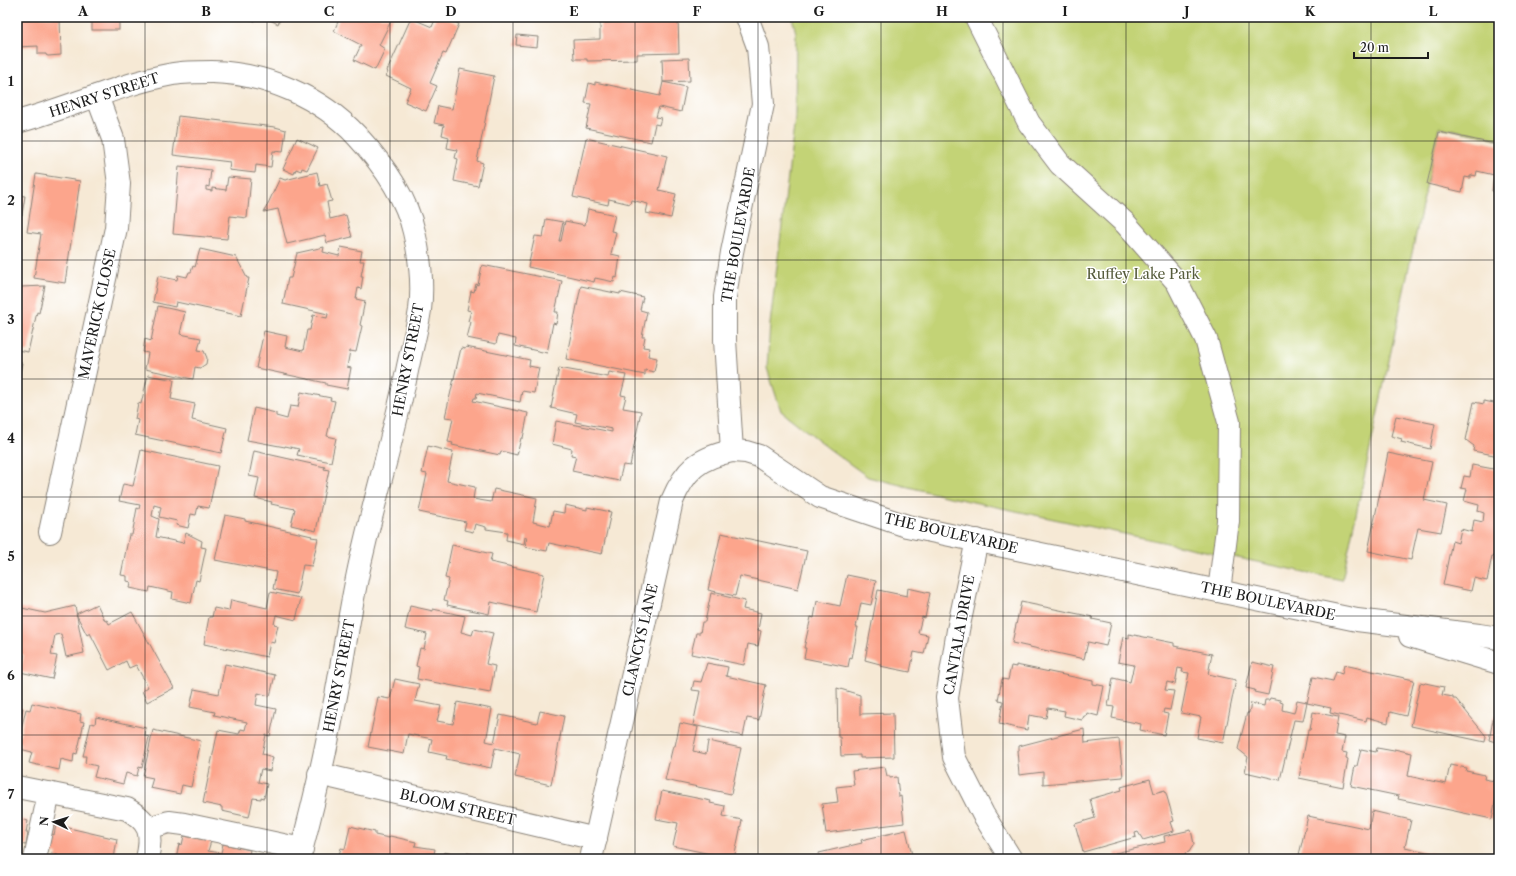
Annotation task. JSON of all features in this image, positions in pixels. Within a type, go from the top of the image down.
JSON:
[{"type":"street","name":"THE BOULEVARDE","points":[[747,17],[758,47],[763,104],[732,252],[726,297],[725,340],[732,452],[746,452],[759,456],[820,497],[907,526],[1357,620],[1499,638]]},
{"type":"street","points":[[976,17],[1029,123],[1060,164],[1125,222],[1177,282],[1206,339],[1229,422],[1228,521],[1219,591]]},
{"type":"street","name":"HENRY STREET","points":[[17,122],[49,113],[138,82],[175,73],[214,72],[248,76],[281,86],[315,102],[346,124],[371,152],[393,183],[405,206],[414,230],[420,268],[420,307],[401,402],[362,553],[333,714],[301,854]]},
{"type":"street","name":"MAVERICK CLOSE","points":[[50,532],[116,228],[119,184],[113,139],[97,96]]},
{"type":"street","name":"CLANCYS LANE","points":[[593,849],[672,501],[679,484],[691,469],[715,455],[732,452]]},
{"type":"street","name":"CANTALA DRIVE","points":[[977,540],[958,630],[947,698],[954,757],[983,814],[1011,859]]},
{"type":"street","name":"THE BOULEVARDE","points":[[1357,620],[1499,663]]},
{"type":"street","name":"BLOOM STREET","points":[[320,774],[593,849]]},
{"type":"street","points":[[17,787],[127,809],[140,816],[148,828],[150,846],[147,859]]},
{"type":"street","points":[[35,859],[49,793]]},
{"type":"street","points":[[148,828],[169,822],[184,824],[301,854]]},
{"type":"green space","name":"Ruffey Lake Park","points":[[792,17],[1499,17],[1499,139],[1439,127],[1342,580],[945,496],[868,477],[781,411],[767,368],[770,324],[795,118],[796,33]]},
{"type":"building","points":[[17,17],[60,17],[61,55],[48,56],[46,54],[38,54],[38,46],[17,47]]},
{"type":"building","points":[[92,17],[119,17],[119,30],[92,30]]},
{"type":"building","points":[[240,17],[256,17],[255,21]]},
{"type":"building","points":[[264,17],[281,17],[278,24]]},
{"type":"building","points":[[307,17],[320,17],[318,22]]},
{"type":"building","points":[[340,17],[393,17],[379,45],[385,49],[375,70],[354,60],[361,45],[334,31]]},
{"type":"building","points":[[436,17],[442,17],[459,24],[446,54],[443,53],[430,83],[437,86],[426,111],[405,102],[411,88],[386,76],[411,18],[432,27]]},
{"type":"building","points":[[621,17],[678,17],[679,53],[637,54],[637,60],[587,61],[587,59],[574,59],[573,40],[600,39],[600,23],[621,22]]},
{"type":"building","points":[[517,35],[538,37],[537,47],[516,45]]},
{"type":"building","points":[[689,58],[690,81],[663,82],[662,59]]},
{"type":"building","points":[[460,69],[494,76],[477,161],[483,163],[478,186],[454,181],[458,159],[455,158],[457,150],[447,148],[449,137],[442,135],[444,125],[434,123],[438,106],[452,109]]},
{"type":"building","points":[[595,82],[660,96],[663,82],[686,87],[681,112],[659,107],[656,117],[661,118],[659,125],[655,124],[651,142],[586,128],[591,104],[585,103],[589,83],[595,85]]},
{"type":"building","points":[[178,116],[275,127],[286,130],[283,152],[273,151],[271,167],[256,165],[255,173],[229,170],[230,162],[173,155]]},
{"type":"building","points":[[1439,132],[1499,145],[1499,192],[1492,191],[1494,175],[1477,171],[1476,176],[1472,175],[1470,178],[1465,177],[1462,192],[1427,184]]},
{"type":"building","points":[[297,138],[318,148],[307,170],[302,168],[301,171],[296,169],[294,174],[283,169]]},
{"type":"building","points":[[586,138],[667,156],[659,190],[676,194],[671,218],[646,213],[648,204],[631,200],[630,204],[609,199],[608,205],[573,197]]},
{"type":"building","points":[[179,166],[211,170],[209,187],[206,186],[206,190],[212,191],[212,188],[226,190],[228,177],[251,179],[247,218],[230,216],[227,239],[173,234]]},
{"type":"building","points":[[317,172],[320,186],[327,184],[332,201],[327,202],[330,219],[346,215],[352,237],[327,243],[325,235],[287,244],[278,209],[264,212],[280,178],[285,180]]},
{"type":"building","points":[[36,174],[80,181],[65,283],[34,278],[41,234],[27,232]]},
{"type":"building","points":[[17,195],[25,196],[22,215],[17,215]]},
{"type":"building","points":[[588,209],[615,215],[611,231],[616,232],[611,254],[620,256],[617,278],[615,277],[614,282],[595,278],[594,282],[528,267],[535,236],[543,237],[546,219],[563,222],[559,241],[561,241],[565,221],[585,225]]},
{"type":"building","points":[[324,247],[323,252],[339,256],[341,247],[362,251],[360,261],[364,261],[361,276],[363,276],[361,289],[358,288],[356,299],[365,301],[360,325],[362,326],[356,352],[350,351],[347,367],[351,368],[347,389],[256,368],[264,331],[287,336],[285,347],[303,351],[307,330],[310,330],[313,315],[327,318],[328,314],[283,304],[288,278],[291,278],[297,253]]},
{"type":"building","points":[[200,249],[236,257],[247,278],[249,278],[241,316],[176,302],[175,307],[153,302],[158,276],[177,280],[178,275],[187,277],[193,266],[195,267]]},
{"type":"building","points":[[482,265],[562,281],[555,312],[558,312],[556,324],[553,323],[547,353],[515,346],[516,339],[498,335],[496,344],[467,338],[471,322],[468,321],[471,311],[467,310],[471,291],[474,292],[476,284],[478,285]]},
{"type":"building","points":[[45,286],[39,313],[37,312],[28,352],[17,350],[17,304],[21,287]]},
{"type":"building","points":[[581,286],[643,297],[640,310],[647,312],[642,337],[645,337],[643,347],[650,348],[648,356],[657,358],[654,372],[645,370],[645,375],[566,359]]},
{"type":"building","points":[[158,306],[185,312],[180,334],[201,338],[198,350],[204,351],[207,358],[206,364],[200,368],[195,367],[193,379],[145,369],[148,353],[143,352],[145,339],[151,341]]},
{"type":"building","points":[[466,347],[530,360],[529,366],[539,368],[534,393],[522,391],[520,402],[477,393],[476,398],[474,398],[473,401],[528,413],[523,438],[521,438],[517,455],[501,451],[500,455],[452,445],[453,443],[448,442],[453,418],[445,417],[461,348],[465,349]]},
{"type":"building","points":[[17,362],[22,363],[18,383],[17,383]]},
{"type":"building","points":[[559,368],[608,377],[609,372],[626,375],[621,395],[626,396],[623,408],[641,411],[630,466],[623,465],[619,481],[572,471],[576,456],[571,455],[572,449],[552,444],[556,421],[612,432],[612,429],[575,422],[577,414],[551,408]]},
{"type":"building","points":[[148,375],[174,380],[171,399],[195,404],[192,420],[227,428],[221,453],[135,435],[138,420],[135,419],[138,403],[141,404]]},
{"type":"building","points":[[17,391],[21,391],[18,406],[17,406]]},
{"type":"building","points":[[301,392],[331,398],[330,400],[335,401],[327,436],[336,438],[331,462],[297,455],[299,449],[247,440],[254,408],[276,413],[276,416],[287,419],[290,406],[298,407]]},
{"type":"building","points":[[1484,401],[1499,404],[1499,456],[1473,451],[1474,446],[1466,440],[1474,402],[1484,404]]},
{"type":"building","points":[[1396,416],[1435,424],[1430,449],[1401,442],[1402,439],[1391,436]]},
{"type":"building","points":[[428,446],[453,452],[447,481],[475,487],[473,499],[491,502],[494,489],[537,498],[533,522],[550,526],[553,511],[564,513],[565,505],[587,510],[587,507],[611,512],[602,554],[549,543],[547,551],[525,547],[527,537],[525,537],[524,544],[506,540],[507,532],[486,529],[486,527],[475,524],[473,532],[464,530],[466,522],[419,512],[427,474],[422,473]]},
{"type":"building","points":[[141,450],[218,466],[209,508],[198,506],[196,515],[191,514],[188,528],[176,525],[177,521],[159,517],[161,507],[154,505],[152,516],[159,519],[156,537],[183,543],[186,533],[202,541],[201,547],[206,548],[199,581],[196,580],[191,603],[172,599],[173,592],[150,587],[149,592],[130,588],[131,582],[127,581],[127,576],[121,575],[129,535],[132,535],[137,508],[139,509],[140,505],[119,501],[123,484],[133,486]]},
{"type":"building","points":[[254,451],[325,467],[324,469],[329,470],[316,531],[291,525],[295,509],[271,504],[272,502],[255,498],[259,478],[249,476]]},
{"type":"building","points":[[1388,453],[1432,462],[1424,500],[1447,505],[1441,532],[1418,528],[1411,560],[1368,551]]},
{"type":"building","points":[[1472,465],[1499,470],[1499,552],[1498,558],[1492,556],[1487,581],[1474,578],[1471,591],[1443,585],[1452,541],[1458,543],[1461,529],[1472,532],[1474,520],[1483,522],[1484,513],[1478,511],[1479,505],[1464,501],[1467,489],[1461,488],[1464,476],[1470,477]]},
{"type":"building","points":[[225,515],[318,538],[312,566],[303,565],[297,594],[273,589],[276,572],[215,560]]},
{"type":"building","points":[[721,533],[807,551],[798,589],[740,576],[735,596],[708,590]]},
{"type":"building","points":[[452,545],[492,554],[490,562],[544,574],[536,612],[491,602],[489,614],[447,605],[448,601],[444,600],[449,579],[445,578]]},
{"type":"building","points":[[847,575],[876,581],[871,605],[861,603],[852,658],[850,657],[848,667],[804,658],[806,648],[804,648],[811,617],[814,618],[817,601],[840,606]]},
{"type":"building","points":[[908,588],[930,593],[925,618],[922,617],[918,633],[928,635],[924,654],[914,652],[910,672],[880,666],[880,664],[865,660],[878,590],[907,596]]},
{"type":"building","points":[[270,592],[301,598],[296,620],[276,615],[274,624],[278,625],[274,643],[270,642],[267,657],[204,644],[209,617],[212,617],[214,608],[229,611],[231,600],[267,608]]},
{"type":"building","points":[[711,593],[745,601],[743,609],[761,613],[758,630],[761,631],[758,646],[748,644],[744,665],[691,654],[696,633],[700,633],[702,622],[705,622]]},
{"type":"building","points":[[1021,602],[1093,617],[1092,619],[1111,623],[1106,646],[1088,642],[1084,659],[1012,643]]},
{"type":"building","points":[[97,604],[105,621],[107,620],[109,624],[132,612],[174,688],[147,702],[142,691],[148,687],[136,665],[129,668],[126,661],[109,670],[90,633],[87,635],[76,614]]},
{"type":"building","points":[[75,606],[84,653],[66,657],[61,634],[55,635],[51,655],[57,656],[52,679],[20,672],[24,655],[17,653],[17,607],[45,613]]},
{"type":"building","points":[[410,606],[465,616],[461,632],[472,635],[474,629],[493,633],[486,664],[495,666],[490,693],[417,679],[419,667],[416,666],[420,648],[424,649],[427,634],[405,629]]},
{"type":"building","points":[[1129,634],[1174,643],[1174,646],[1212,654],[1208,674],[1236,680],[1223,743],[1197,738],[1201,717],[1181,713],[1189,673],[1182,672],[1183,669],[1178,668],[1175,684],[1167,682],[1165,690],[1174,691],[1170,710],[1164,709],[1163,713],[1168,714],[1164,735],[1140,730],[1141,724],[1112,718],[1114,707],[1108,706],[1113,678],[1130,682],[1134,665],[1118,662],[1123,637],[1129,638]]},
{"type":"building","points":[[1252,662],[1274,667],[1268,695],[1254,692],[1255,690],[1246,688]]},
{"type":"building","points":[[707,663],[728,667],[726,676],[766,685],[759,720],[747,718],[743,736],[693,725],[700,691],[692,690],[694,681],[701,682]]},
{"type":"building","points":[[225,664],[275,675],[270,696],[258,693],[256,705],[276,709],[270,736],[266,735],[262,754],[273,757],[270,771],[261,769],[258,782],[267,784],[264,798],[253,798],[249,817],[222,811],[222,807],[203,803],[218,730],[239,734],[241,729],[245,730],[247,722],[214,715],[215,712],[190,707],[194,689],[219,694]]},
{"type":"building","points":[[1016,665],[1093,681],[1093,684],[1104,686],[1098,716],[1087,713],[1082,720],[1064,716],[1065,711],[1048,708],[1046,718],[1029,715],[1027,730],[999,724],[1003,701],[998,700],[1002,679],[1008,680],[1011,666],[1016,667]]},
{"type":"building","points":[[1344,665],[1414,680],[1406,716],[1390,712],[1388,723],[1367,717],[1366,721],[1330,713],[1331,708],[1307,703],[1313,677],[1333,681],[1336,672],[1342,674]]},
{"type":"building","points":[[395,679],[419,684],[415,701],[441,706],[437,721],[453,724],[457,702],[492,709],[486,741],[494,743],[500,715],[537,723],[540,711],[564,716],[551,785],[515,777],[520,754],[495,748],[491,768],[446,759],[447,756],[429,752],[432,739],[408,734],[404,754],[368,747],[378,697],[390,699]]},
{"type":"building","points":[[1420,683],[1444,687],[1442,695],[1456,699],[1486,736],[1485,742],[1411,726]]},
{"type":"building","points":[[837,688],[860,695],[860,714],[893,713],[894,757],[860,758],[860,755],[841,756],[840,737],[838,737]]},
{"type":"building","points":[[1270,698],[1280,700],[1280,702],[1283,703],[1282,710],[1294,713],[1297,700],[1307,702],[1303,721],[1294,720],[1280,780],[1245,772],[1248,757],[1238,749],[1251,703],[1264,706],[1265,700],[1269,700]]},
{"type":"building","points":[[17,699],[20,700],[18,708],[23,708],[18,731]]},
{"type":"building","points":[[32,703],[81,714],[80,721],[84,722],[77,754],[74,753],[73,762],[61,759],[59,770],[29,763],[32,752],[20,749],[21,742],[18,742],[26,709],[30,710]]},
{"type":"building","points":[[1313,712],[1338,717],[1335,735],[1345,737],[1342,752],[1347,753],[1346,758],[1348,759],[1343,787],[1299,778]]},
{"type":"building","points":[[1494,715],[1499,716],[1499,743],[1489,740]]},
{"type":"building","points":[[96,717],[146,728],[145,736],[149,737],[142,768],[139,767],[137,776],[126,773],[123,784],[94,777],[97,766],[85,763],[86,756],[83,756],[91,723],[95,724]]},
{"type":"building","points":[[680,723],[698,727],[693,751],[706,754],[708,741],[741,748],[731,794],[665,780]]},
{"type":"building","points":[[1084,729],[1085,743],[1119,739],[1123,777],[1043,784],[1043,772],[1019,775],[1017,750],[1019,750],[1019,746]]},
{"type":"building","points":[[153,730],[201,741],[191,787],[182,785],[180,794],[150,788],[153,778],[143,776]]},
{"type":"building","points":[[1377,748],[1394,751],[1394,749],[1412,753],[1408,776],[1446,784],[1450,765],[1467,768],[1466,771],[1485,775],[1484,779],[1499,782],[1492,819],[1398,799],[1399,796],[1351,786],[1355,766],[1357,766],[1361,749],[1376,752]]},
{"type":"building","points":[[885,767],[887,776],[890,776],[890,778],[897,777],[904,823],[826,833],[822,804],[838,802],[836,787],[854,785],[852,771]]},
{"type":"building","points":[[1150,779],[1154,793],[1165,790],[1174,821],[1171,822],[1174,831],[1143,840],[1138,832],[1135,833],[1136,837],[1083,852],[1075,824],[1095,818],[1090,799],[1122,790],[1121,787]]},
{"type":"building","points":[[662,791],[711,801],[710,803],[725,806],[723,816],[742,820],[734,859],[673,846],[678,823],[656,819]]},
{"type":"building","points":[[1372,811],[1411,820],[1405,847],[1457,859],[1320,859],[1299,855],[1308,816],[1369,829]]},
{"type":"building","points":[[17,818],[28,821],[26,845],[17,844]]},
{"type":"building","points":[[56,825],[117,839],[114,859],[56,859],[57,854],[47,852],[52,834],[54,835]]},
{"type":"building","points":[[350,826],[375,832],[375,835],[389,838],[390,836],[416,842],[415,846],[435,849],[433,859],[338,858],[341,848],[345,849]]},
{"type":"building","points":[[906,830],[913,859],[820,859],[819,853],[862,843],[861,840]]},
{"type":"building","points":[[1191,830],[1194,844],[1189,852],[1185,853],[1187,859],[1117,859],[1115,853],[1165,842],[1164,836]]},
{"type":"building","points":[[184,836],[211,841],[208,851],[221,853],[223,844],[250,850],[248,859],[176,859],[179,844],[182,845]]},
{"type":"building","points":[[444,852],[466,857],[467,853],[492,859],[442,859]]}]
